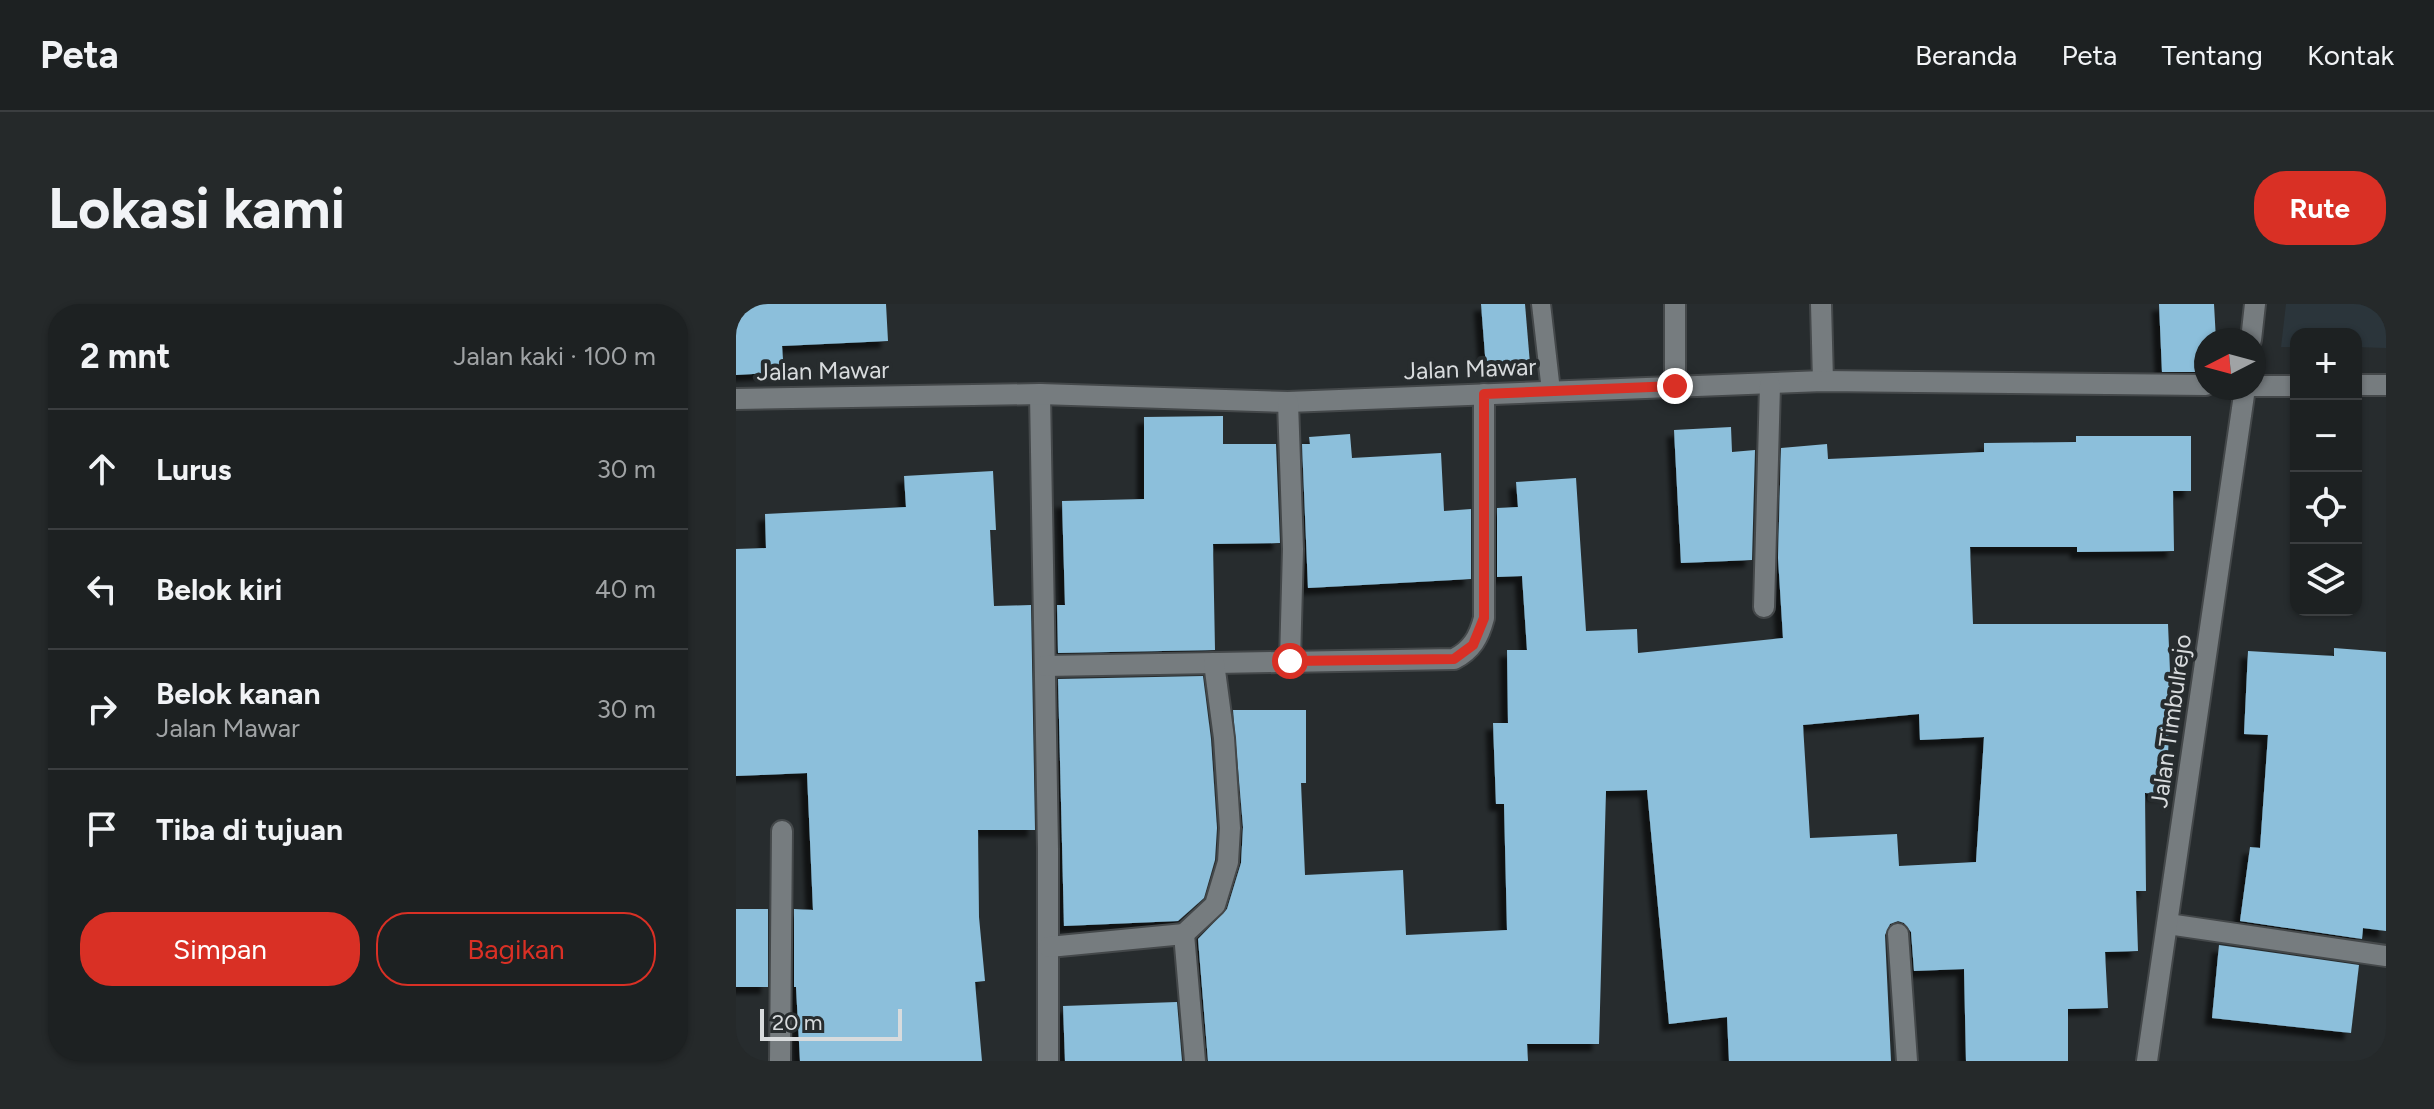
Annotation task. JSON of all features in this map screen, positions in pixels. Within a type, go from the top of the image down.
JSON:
[{"type":"street","points":[[1675,304],[1675,386]]},
{"type":"street","points":[[1821,304],[1823,381]]},
{"type":"street","points":[[2252,328],[2255,304]]},
{"type":"street","name":"Jalan Mawar","points":[[736,399],[1040,394],[1288,402],[1823,381],[2194,385]]},
{"type":"street","points":[[1764,607],[1770,385]]},
{"type":"street","points":[[2362,385],[2386,385]]},
{"type":"street","points":[[2266,386],[2290,386]]},
{"type":"street","points":[[1040,394],[1048,1061]]},
{"type":"street","points":[[1045,666],[1454,659],[1473,645],[1484,618],[1484,394]]},
{"type":"street","name":"Jalan Timbulrejo","points":[[2147,1061],[2243,400]]},
{"type":"street","points":[[1288,402],[1293,549],[1290,661]]},
{"type":"street","points":[[1049,947],[1184,934],[1215,905],[1228,862],[1230,828],[1224,738],[1214,663]]},
{"type":"street","points":[[780,1061],[782,831]]},
{"type":"street","points":[[2168,924],[2386,956]]},
{"type":"street","points":[[1184,934],[1195,1061]]},
{"type":"street","points":[[1898,934],[1907,1061]]},
{"type":"lane","points":[[1541,304],[1551,391]]},
{"type":"shaded area","points":[[2286,304],[2386,304],[2386,348],[2362,347],[2362,328],[2290,328],[2290,347],[2281,347]]},
{"type":"building","points":[[736,304],[886,304],[888,341],[782,346],[784,372],[736,375]]},
{"type":"building","points":[[1481,304],[1525,304],[1530,364],[1486,368]]},
{"type":"building","points":[[2159,304],[2214,304],[2215,328],[2194,328],[2194,372],[2162,372]]},
{"type":"building","points":[[1223,416],[1223,444],[1276,444],[1280,543],[1213,544],[1215,650],[1058,653],[1057,605],[1065,605],[1062,501],[1144,499],[1144,417]]},
{"type":"building","points":[[1731,427],[1732,452],[1755,450],[1752,560],[1681,563],[1674,430]]},
{"type":"building","points":[[1350,434],[1352,458],[1441,453],[1444,511],[1471,509],[1471,579],[1308,588],[1302,444],[1310,444],[1309,437]]},
{"type":"building","points":[[2076,436],[2191,436],[2191,491],[2173,491],[2174,551],[2077,552],[2077,547],[1970,547],[1973,624],[2168,624],[2171,695],[2166,794],[2145,793],[2146,891],[2136,891],[2138,951],[2105,952],[2108,1008],[2068,1009],[2068,1061],[1966,1061],[1964,969],[1914,971],[1911,932],[1898,921],[1890,924],[1885,935],[1891,1061],[1729,1061],[1727,1017],[1669,1024],[1647,790],[1606,791],[1599,1044],[1527,1044],[1528,1061],[1208,1061],[1198,939],[1227,909],[1241,863],[1243,827],[1233,710],[1306,710],[1306,783],[1301,783],[1305,875],[1403,870],[1406,935],[1507,930],[1504,804],[1496,804],[1493,723],[1508,723],[1507,650],[1527,650],[1522,576],[1497,577],[1497,508],[1518,507],[1516,482],[1576,478],[1586,631],[1637,629],[1638,653],[1783,638],[1778,558],[1781,448],[1827,444],[1828,459],[1984,452],[1984,443],[2076,442]],"holes":[[[1919,714],[1920,740],[1984,737],[1976,862],[1899,866],[1897,834],[1810,838],[1803,725]]]},
{"type":"building","points":[[993,471],[996,530],[990,530],[994,606],[1031,605],[1035,830],[978,830],[979,917],[985,981],[975,982],[982,1061],[800,1061],[794,987],[794,909],[813,910],[807,773],[736,776],[736,549],[766,548],[765,514],[906,507],[904,476]]},
{"type":"building","points":[[2334,648],[2386,652],[2386,931],[2363,928],[2362,939],[2240,921],[2250,847],[2260,848],[2268,735],[2244,734],[2248,651],[2334,656]]},
{"type":"building","points":[[1203,676],[1217,828],[1215,860],[1204,898],[1178,921],[1064,926],[1058,679]]},
{"type":"building","points":[[736,909],[768,909],[768,987],[736,987]]},
{"type":"building","points":[[2219,945],[2359,965],[2351,1033],[2212,1018]]},
{"type":"building","points":[[1177,1002],[1182,1061],[1065,1061],[1063,1006]]},
{"type":"route","points":[[1290,661],[1454,659],[1473,645],[1484,618],[1484,394],[1675,386]]}]
